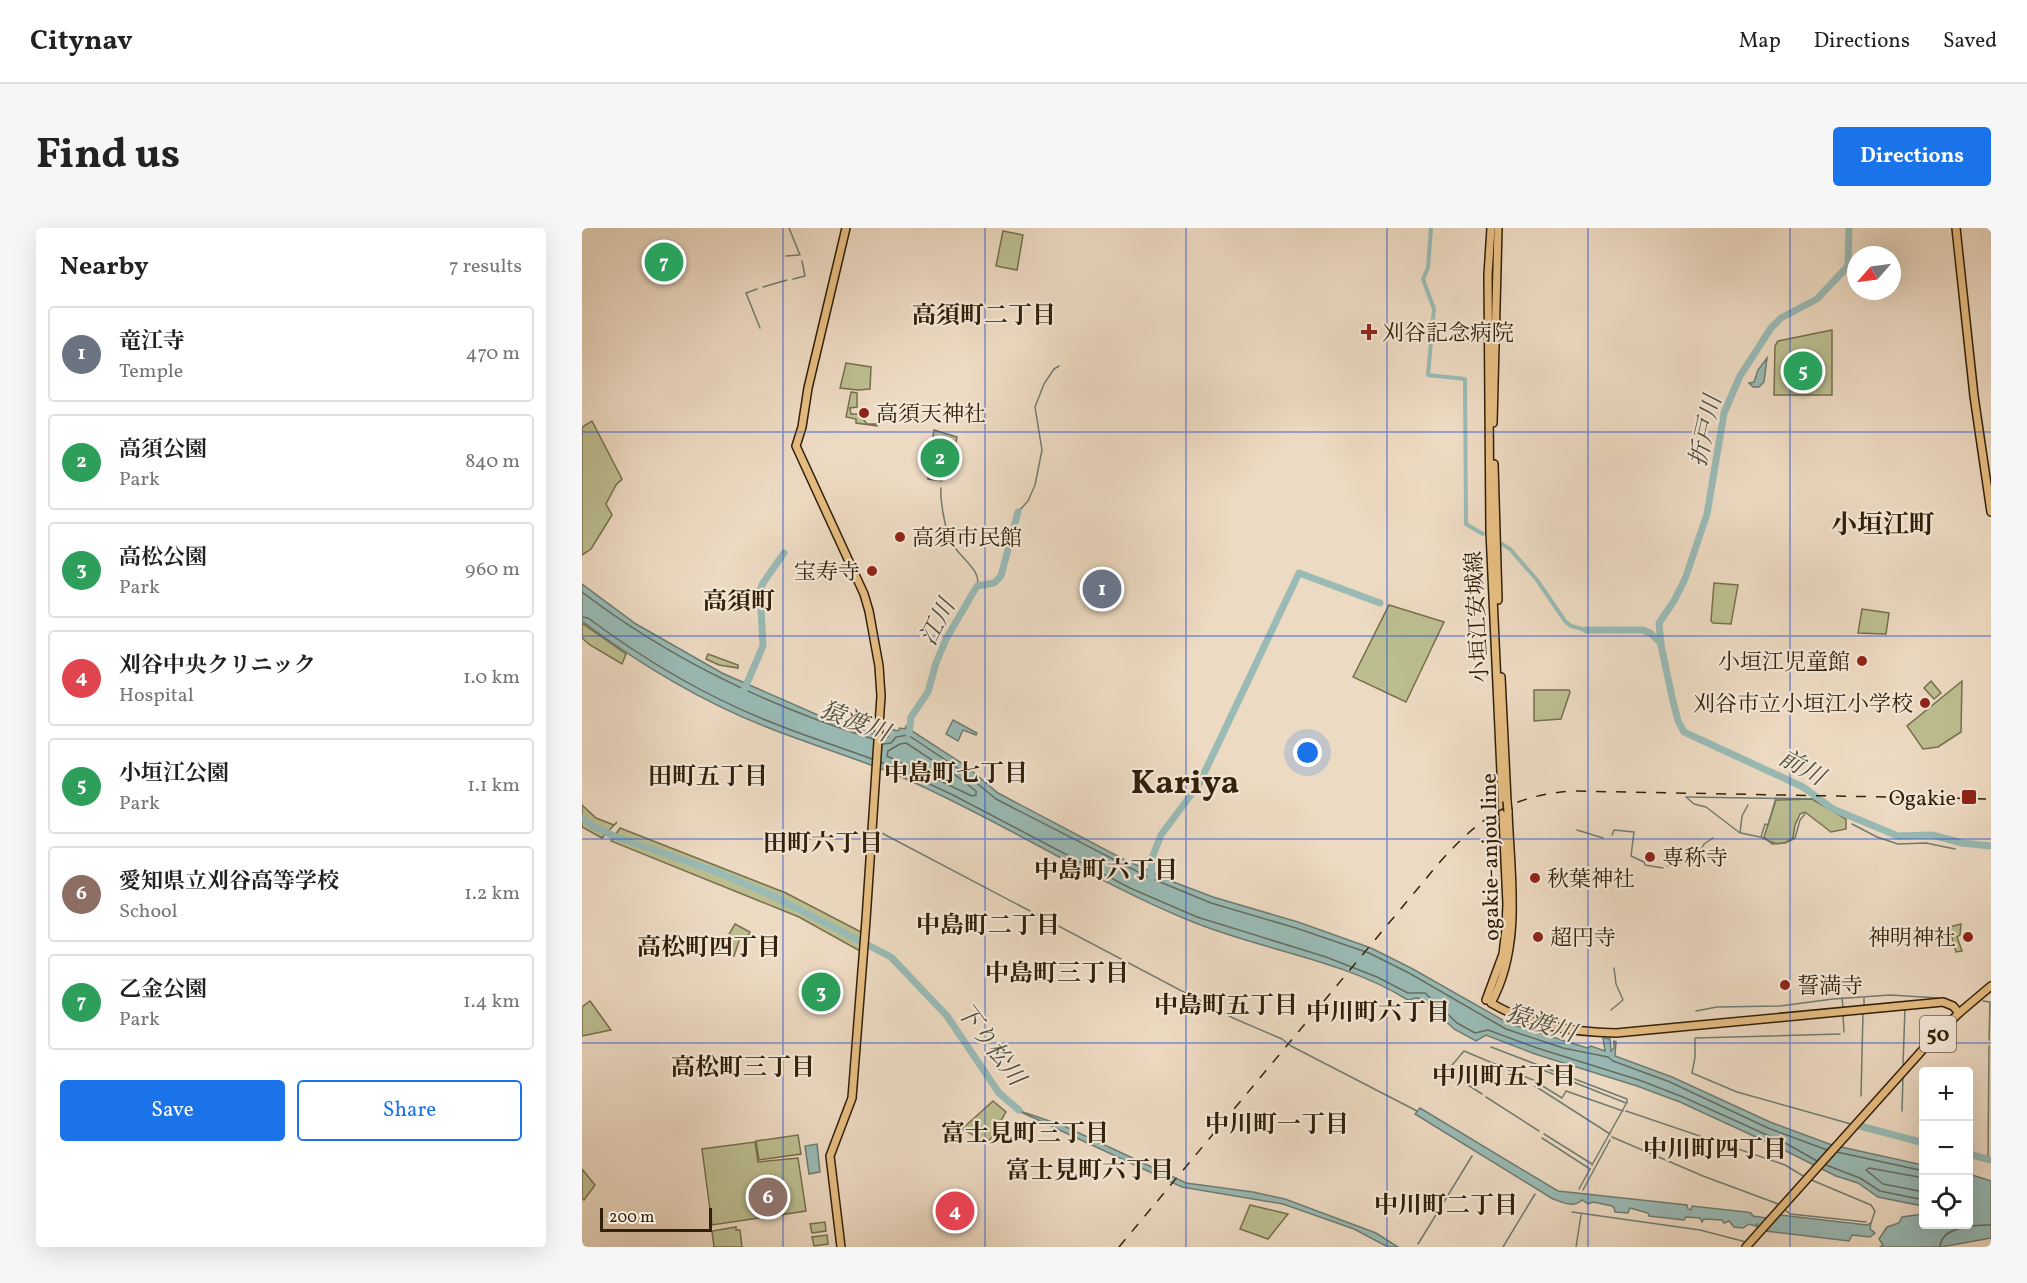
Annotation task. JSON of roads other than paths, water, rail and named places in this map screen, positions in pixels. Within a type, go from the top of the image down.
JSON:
[{"type":"main road","points":[[842,1247],[830,1156],[852,1098],[864,952],[880,696],[879,666],[864,594],[796,446],[846,228]]},
{"type":"main road","name":"小垣江安城線","points":[[1488,1001],[1503,954],[1507,904],[1490,531],[1488,275],[1491,228]]},
{"type":"main road","name":"ogakie-anjou line","points":[[1488,1001],[1500,981],[1510,942],[1512,904],[1495,531],[1493,428],[1498,228]]},
{"type":"main road","points":[[1956,228],[1973,385],[1991,512]]},
{"type":"main road","name":"50","points":[[1746,1247],[1927,1045],[1959,1013],[1991,986]]},
{"type":"main road","points":[[1488,1001],[1515,1015],[1553,1027],[1616,1034],[1943,1002],[1953,1006],[1959,1013]]},
{"type":"water","points":[[1767,358],[1764,382],[1759,387],[1753,387],[1749,383],[1754,382],[1758,370]]},
{"type":"water","points":[[582,584],[636,624],[722,673],[820,716],[885,738],[888,737],[890,729],[898,731],[900,728],[905,729],[906,726],[912,727],[912,731],[966,766],[998,793],[1123,859],[1176,883],[1371,948],[1508,1023],[1587,1048],[1591,1046],[1605,1051],[1603,1038],[1610,1039],[1611,1051],[1614,1048],[1614,1041],[1616,1042],[1615,1056],[1672,1077],[1770,1122],[1832,1145],[1919,1164],[1919,1205],[1878,1197],[1858,1183],[1836,1176],[1680,1102],[1637,1086],[1535,1054],[1486,1035],[1476,1041],[1454,1029],[1423,999],[1408,1000],[1382,986],[1330,965],[1220,932],[1156,906],[906,779],[782,733],[716,705],[670,680],[582,621]]},
{"type":"water","points":[[953,720],[977,733],[976,735],[963,730],[958,741],[946,734]]},
{"type":"water","points":[[1014,1104],[1023,1112],[1064,1126],[1186,1183],[1253,1192],[1285,1199],[1376,1233],[1398,1247],[1388,1247],[1354,1229],[1283,1204],[1182,1187],[1023,1113],[1012,1107]]},
{"type":"water","points":[[1420,1108],[1558,1191],[1687,1205],[1691,1210],[1692,1206],[1746,1212],[1753,1216],[1766,1218],[1771,1214],[1867,1225],[1871,1223],[1870,1229],[1875,1233],[1870,1237],[1852,1235],[1849,1241],[1757,1230],[1757,1224],[1755,1226],[1749,1224],[1743,1228],[1734,1227],[1729,1221],[1724,1223],[1722,1220],[1704,1219],[1702,1222],[1700,1218],[1686,1217],[1684,1220],[1649,1216],[1648,1213],[1630,1208],[1628,1213],[1615,1212],[1612,1206],[1593,1202],[1588,1204],[1582,1200],[1575,1204],[1565,1203],[1553,1199],[1415,1114]]},
{"type":"water","points":[[817,1144],[820,1172],[809,1174],[805,1146]]},
{"type":"water","points":[[1973,1175],[1991,1181],[1991,1238],[1941,1247],[1880,1247],[1883,1245],[1879,1239],[1887,1227],[1899,1223],[1902,1217],[1919,1215],[1919,1229],[1973,1229]]},
{"type":"waterway","points":[[789,228],[800,255]]},
{"type":"waterway","points":[[1431,228],[1428,268],[1423,279],[1434,309],[1428,375],[1465,379],[1466,524],[1483,534]]},
{"type":"waterway","name":"折戸川","points":[[1849,228],[1848,266],[1817,299],[1781,318],[1771,328],[1740,376],[1724,413],[1707,514],[1685,579],[1659,623],[1661,645],[1672,697],[1678,721],[1684,732],[1803,787],[1833,809],[1898,836],[1932,835],[1962,843],[1991,846]]},
{"type":"waterway","points":[[786,256],[799,255]]},
{"type":"waterway","points":[[793,279],[805,276],[802,261]]},
{"type":"waterway","points":[[763,287],[787,280]]},
{"type":"waterway","points":[[757,289],[746,293],[760,328]]},
{"type":"waterway","points":[[1018,512],[1028,501],[1035,485],[1042,450],[1035,407],[1044,384],[1054,369],[1059,366]]},
{"type":"waterway","points":[[941,488],[943,514],[950,540],[976,574],[977,586]]},
{"type":"waterway","name":"江川","points":[[909,733],[911,717],[928,692],[946,639],[977,586],[994,583],[1001,576],[1018,512]]},
{"type":"waterway","points":[[1502,544],[1510,549],[1537,580],[1565,621],[1571,626],[1586,630]]},
{"type":"waterway","points":[[744,690],[763,646],[760,590],[784,553]]},
{"type":"waterway","name":"猿渡川","points":[[1151,880],[1152,858],[1161,835],[1199,784],[1299,573],[1380,603]]},
{"type":"waterway","points":[[1586,630],[1643,630],[1661,643]]},
{"type":"waterway","name":"前川","points":[[1686,797],[1821,799]]},
{"type":"waterway","points":[[1686,797],[1694,804],[1706,807],[1740,833],[1742,816],[1748,805]]},
{"type":"waterway","points":[[1776,798],[1768,825],[1765,824],[1761,837],[1778,844],[1790,841],[1795,838],[1800,820],[1805,814]]},
{"type":"waterway","name":"下り松川","points":[[582,818],[614,836],[717,872],[771,895],[891,957],[947,1016],[999,1093],[1019,1110]]},
{"type":"waterway","points":[[1852,824],[1877,837],[1898,844],[1926,843],[1955,849]]},
{"type":"waterway","points":[[1577,830],[1603,838]]},
{"type":"waterway","points":[[1612,835],[1614,830],[1634,832],[1631,856],[1644,862],[1645,865],[1663,868]]},
{"type":"waterway","points":[[878,831],[1233,1018],[1282,1039],[1291,1046],[1417,1111]]},
{"type":"waterway","points":[[1741,833],[1760,837]]},
{"type":"waterway","points":[[1668,866],[1693,858],[1704,844],[1713,838]]},
{"type":"waterway","points":[[1611,1010],[1623,1000],[1616,984],[1614,968]]},
{"type":"waterway","points":[[1696,1011],[1717,1007],[1780,1006],[1890,995],[1939,998]]},
{"type":"waterway","points":[[1842,998],[1843,1007]]},
{"type":"waterway","points":[[1864,998],[1864,1008]]},
{"type":"waterway","points":[[1983,1001],[1990,1002],[1989,1040]]},
{"type":"waterway","points":[[1903,1065],[1905,1007]]},
{"type":"waterway","points":[[1861,1096],[1863,1013]]},
{"type":"waterway","points":[[1843,1015],[1844,1032]]},
{"type":"waterway","points":[[1840,1034],[1695,1038],[1692,1073],[1737,1092],[1851,1124]]},
{"type":"waterway","points":[[1988,1159],[1989,1046]]},
{"type":"waterway","points":[[1491,1047],[1627,1099],[1627,1103]]},
{"type":"waterway","points":[[1447,1071],[1464,1051],[1533,1080],[1562,1098],[1566,1091],[1623,1111]]},
{"type":"waterway","points":[[1543,1070],[1626,1103]]},
{"type":"waterway","points":[[1902,1111],[1903,1076]]},
{"type":"waterway","points":[[1465,1083],[1482,1094]]},
{"type":"waterway","points":[[1535,1086],[1610,1134]]},
{"type":"waterway","points":[[1486,1097],[1539,1131]]},
{"type":"waterway","points":[[1592,1165],[1626,1104]]},
{"type":"waterway","points":[[1626,1111],[1785,1165],[1805,1177]]},
{"type":"waterway","points":[[1860,1126],[1919,1142]]},
{"type":"waterway","points":[[1544,1134],[1592,1164]]},
{"type":"waterway","points":[[1612,1137],[1703,1176],[1781,1205]]},
{"type":"waterway","points":[[1542,1138],[1590,1169]]},
{"type":"waterway","points":[[1583,1190],[1610,1140]]},
{"type":"waterway","points":[[1973,1155],[1991,1160]]},
{"type":"waterway","points":[[1418,1244],[1472,1156]]},
{"type":"waterway","points":[[1579,1189],[1590,1169]]},
{"type":"waterway","points":[[1809,1179],[1871,1205],[1875,1211],[1871,1223]]},
{"type":"waterway","points":[[1503,1247],[1535,1194]]},
{"type":"waterway","points":[[1784,1209],[1790,1214],[1866,1222]]},
{"type":"waterway","points":[[1572,1212],[1700,1230],[1746,1242]]},
{"type":"waterway","points":[[1576,1247],[1581,1215]]},
{"type":"railway","points":[[1119,1247],[1439,863],[1468,833],[1498,812],[1532,798],[1573,791],[1991,799]]},
{"type":"place","name":"乙金公園","points":[[664,262]]},
{"type":"place","name":"刈谷記念病院","points":[[1369,332]]},
{"type":"place","name":"小垣江公園","points":[[1803,371]]},
{"type":"place","name":"高須天神社","points":[[864,413]]},
{"type":"place","name":"高須公園","points":[[940,458]]},
{"type":"place","name":"高須市民館","points":[[900,537]]},
{"type":"place","name":"宝寿寺","points":[[872,571]]},
{"type":"place","name":"竜江寺","points":[[1102,589]]},
{"type":"place","name":"小垣江児童館","points":[[1862,661]]},
{"type":"place","name":"刈谷市立小垣江小学校","points":[[1925,703]]},
{"type":"place","name":"Ogakie","points":[[1969,797]]},
{"type":"place","name":"専称寺","points":[[1650,857]]},
{"type":"place","name":"秋葉神社","points":[[1535,878]]},
{"type":"place","name":"超円寺","points":[[1538,937]]},
{"type":"place","name":"神明神社","points":[[1968,937]]},
{"type":"place","name":"誓満寺","points":[[1785,985]]},
{"type":"place","name":"高松公園","points":[[821,992]]},
{"type":"place","name":"愛知県立刈谷高等学校","points":[[768,1197]]},
{"type":"place","name":"刈谷中央クリニック","points":[[955,1211]]},
{"type":"district","name":"高須町二丁目","points":[[984,315]]},
{"type":"district","name":"小垣江町","points":[[1883,524]]},
{"type":"district","name":"高須町","points":[[739,601]]},
{"type":"district","name":"中島町七丁目","points":[[956,773]]},
{"type":"district","name":"田町五丁目","points":[[708,776]]},
{"type":"district","name":"Kariya","points":[[1185,781]]},
{"type":"district","name":"田町六丁目","points":[[823,843]]},
{"type":"district","name":"中島町六丁目","points":[[1106,870]]},
{"type":"district","name":"中島町二丁目","points":[[988,925]]},
{"type":"district","name":"高松町四丁目","points":[[709,947]]},
{"type":"district","name":"中島町三丁目","points":[[1057,973]]},
{"type":"district","name":"中島町五丁目","points":[[1226,1005]]},
{"type":"district","name":"中川町六丁目","points":[[1378,1012]]},
{"type":"district","name":"高松町三丁目","points":[[743,1067]]},
{"type":"district","name":"中川町五丁目","points":[[1504,1076]]},
{"type":"district","name":"中川町一丁目","points":[[1277,1124]]},
{"type":"district","name":"富士見町三丁目","points":[[1025,1133]]},
{"type":"district","name":"中川町四丁目","points":[[1715,1149]]},
{"type":"district","name":"富士見町六丁目","points":[[1090,1170]]},
{"type":"district","name":"中川町二丁目","points":[[1446,1205]]}]
